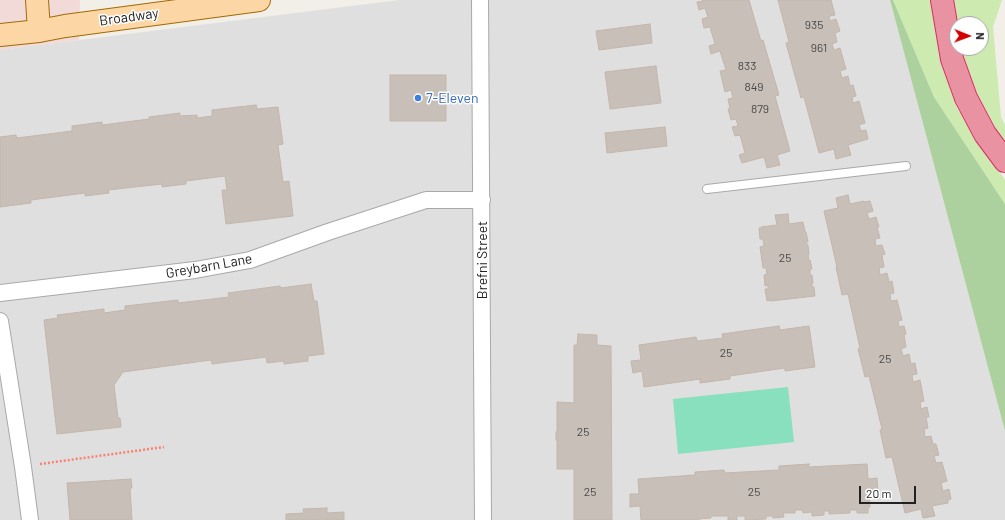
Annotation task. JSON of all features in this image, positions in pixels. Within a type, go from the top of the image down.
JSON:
[{"type":"highway","points":[[942,0],[952,59],[966,98],[985,134],[1005,161]]},
{"type":"main road","points":[[37,0],[38,31]]},
{"type":"main road","name":"Broadway","points":[[0,35],[259,0]]},
{"type":"street","name":"Brefni Street","points":[[480,0],[483,520]]},
{"type":"street","name":"Greybarn Lane","points":[[0,293],[195,270],[250,260],[328,232],[426,200],[482,200]]},
{"type":"street","points":[[0,321],[30,520]]},
{"type":"lane","points":[[707,190],[906,166]]},
{"type":"path","points":[[23,467],[164,447]]},
{"type":"shaded area","points":[[0,0],[80,0],[79,40],[0,50]]},
{"type":"shaded area","points":[[399,0],[890,0],[1005,431],[1005,520],[0,520],[0,50]]},
{"type":"green space","points":[[890,0],[893,0],[934,97],[1005,204],[1005,431]]},
{"type":"green space","points":[[893,0],[931,0],[957,108],[1005,180],[1005,204],[934,97]]},
{"type":"green space","points":[[951,0],[1002,0],[993,27],[1001,117],[1005,125],[1005,144],[986,116],[962,56],[989,56],[989,16],[955,16]]},
{"type":"green space","points":[[788,387],[794,442],[678,454],[673,399]]},
{"type":"building","points":[[702,0],[749,0],[761,41],[763,40],[779,95],[775,96],[790,151],[777,155],[780,165],[767,168],[764,157],[742,163],[739,155],[745,153],[740,135],[735,136],[732,127],[738,126],[736,119],[731,120],[728,109],[730,108],[728,99],[733,98],[731,90],[725,92],[720,71],[726,70],[720,51],[711,54],[709,46],[715,44],[710,27],[704,28],[702,19],[708,17],[705,8],[699,10],[697,2],[703,1]]},
{"type":"building","points":[[778,0],[831,0],[835,15],[829,16],[830,21],[836,19],[840,31],[835,33],[837,42],[832,44],[834,50],[840,48],[846,69],[840,71],[842,78],[848,76],[850,86],[853,85],[856,96],[852,97],[853,103],[859,101],[865,123],[859,125],[861,131],[866,130],[868,139],[848,145],[851,155],[836,159],[834,149],[819,153],[804,97],[801,98],[786,43],[789,42]]},
{"type":"building","points":[[650,24],[652,43],[599,50],[596,31]]},
{"type":"building","points":[[656,66],[661,103],[610,109],[605,72]]},
{"type":"building","name":"7-Eleven","points":[[390,75],[446,75],[446,121],[390,121]]},
{"type":"building","points":[[256,105],[257,109],[278,107],[283,144],[278,145],[283,182],[289,181],[293,216],[226,224],[222,190],[227,190],[225,176],[186,181],[186,184],[162,187],[162,184],[108,190],[109,193],[85,196],[85,193],[31,200],[31,203],[0,207],[0,137],[16,135],[17,138],[72,131],[72,126],[102,122],[102,125],[149,119],[149,117],[180,113],[180,116],[197,115],[197,118],[212,116],[212,110]]},
{"type":"building","points":[[665,127],[667,146],[607,153],[605,133]]},
{"type":"building","points":[[848,195],[850,204],[870,201],[873,211],[867,213],[869,219],[876,217],[879,227],[877,227],[880,238],[875,239],[876,246],[882,245],[885,254],[882,255],[884,267],[879,268],[880,275],[887,273],[889,282],[892,281],[894,293],[890,294],[891,301],[897,300],[902,320],[898,321],[899,327],[904,326],[906,334],[904,335],[906,347],[901,349],[903,356],[909,354],[911,364],[915,363],[917,374],[912,375],[913,382],[920,380],[924,401],[920,402],[921,409],[927,407],[929,417],[926,417],[928,428],[924,429],[925,437],[931,436],[933,444],[936,444],[939,455],[934,456],[936,463],[942,462],[947,481],[941,483],[943,491],[949,489],[951,499],[948,500],[948,503],[932,506],[935,516],[923,518],[921,509],[905,513],[892,457],[886,458],[880,430],[882,429],[869,376],[865,377],[858,349],[860,348],[848,294],[842,295],[824,211],[838,208],[836,198]]},
{"type":"building","points":[[788,214],[789,224],[803,222],[808,242],[806,242],[808,245],[809,261],[810,260],[812,269],[810,269],[810,275],[812,275],[812,287],[814,287],[815,296],[767,301],[765,289],[768,289],[768,285],[765,286],[764,275],[767,274],[766,268],[763,268],[760,247],[764,246],[763,239],[760,239],[759,228],[777,225],[775,215]]},
{"type":"building","points":[[311,284],[314,301],[317,301],[324,354],[308,356],[308,361],[284,364],[284,361],[267,363],[266,357],[212,364],[211,360],[123,372],[114,385],[118,418],[120,418],[121,427],[57,434],[44,320],[58,318],[57,315],[104,309],[104,313],[125,310],[125,306],[178,300],[178,303],[229,297],[228,293],[280,286],[281,288]]},
{"type":"building","points":[[779,326],[780,330],[809,326],[815,367],[785,371],[785,368],[730,376],[730,379],[700,383],[700,379],[644,387],[642,371],[633,373],[631,361],[641,360],[639,345],[696,337],[697,341],[723,338],[722,334]]},
{"type":"building","points":[[578,334],[597,335],[597,345],[611,346],[612,520],[574,520],[574,469],[557,469],[557,402],[574,403],[574,345],[577,345]]},
{"type":"building","points":[[809,464],[809,467],[867,464],[868,479],[877,478],[878,491],[869,491],[870,507],[868,507],[868,513],[857,513],[857,510],[850,510],[850,513],[829,514],[829,511],[824,511],[824,515],[812,516],[812,512],[803,513],[802,510],[795,510],[795,513],[783,513],[784,517],[773,518],[773,516],[766,516],[766,519],[745,520],[745,516],[737,516],[737,520],[728,520],[728,516],[711,516],[711,518],[699,520],[641,520],[640,506],[630,507],[630,494],[639,494],[638,479],[695,475],[695,472],[724,470],[725,473],[779,470],[779,466]]},
{"type":"building","points":[[131,479],[132,488],[130,488],[132,520],[70,520],[67,483]]},
{"type":"building","points":[[327,508],[327,513],[344,512],[344,520],[286,520],[286,514],[304,513],[303,509]]},
{"type":"place","name":"7-Eleven","points":[[418,98]]}]
